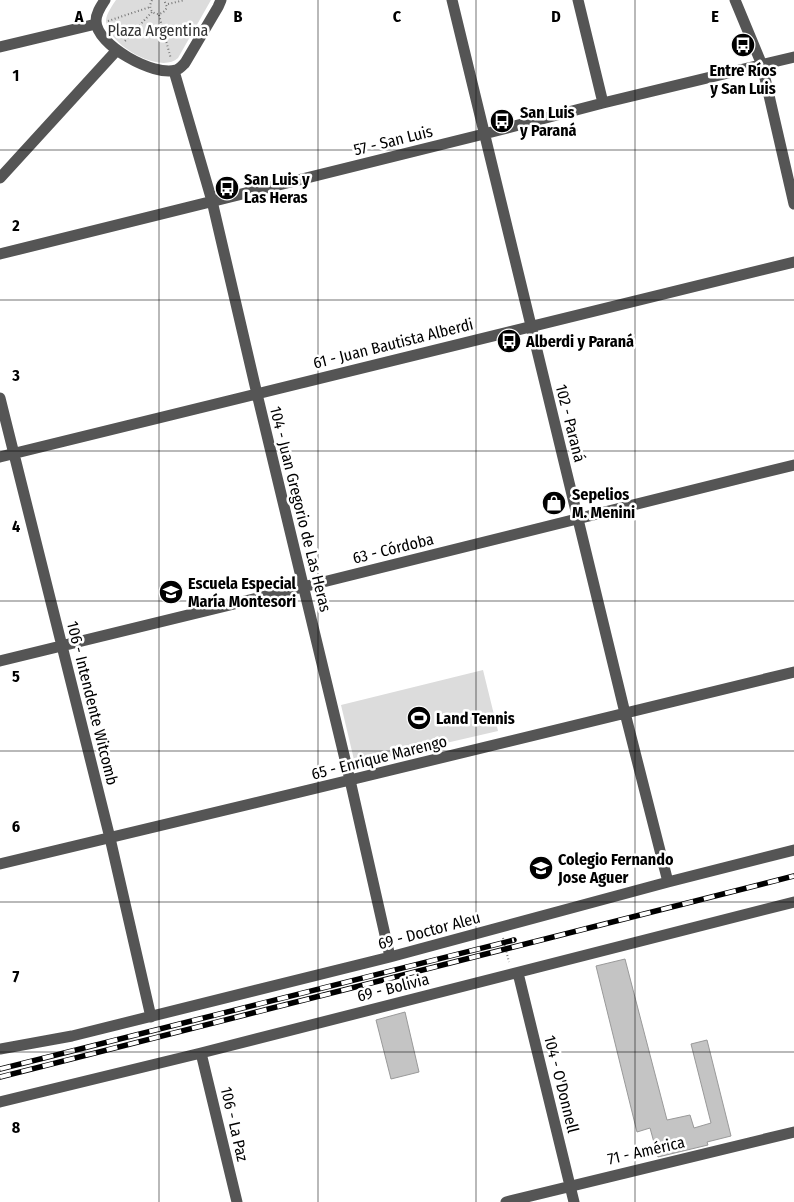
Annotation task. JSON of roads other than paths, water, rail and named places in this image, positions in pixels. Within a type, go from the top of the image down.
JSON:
[{"type":"street","points":[[105,0],[96,18],[96,24],[104,38],[117,50],[145,65],[174,71],[185,63],[221,0]]},
{"type":"street","name":"102 - Paraná","points":[[452,0],[577,518],[668,882]]},
{"type":"street","points":[[578,0],[603,103]]},
{"type":"street","points":[[735,0],[762,65],[794,204]]},
{"type":"street","points":[[0,47],[96,24]]},
{"type":"street","points":[[0,178],[117,50]]},
{"type":"street","name":"57 - San Luis","points":[[0,254],[794,57]]},
{"type":"street","name":"104 - Juan Gregorio de Las Heras","points":[[174,71],[212,201],[350,780],[390,957]]},
{"type":"street","name":"61 - Juan Bautista Alberdi","points":[[0,457],[531,325],[794,262]]},
{"type":"street","name":"106 - Intendente Witcomb","points":[[0,398],[63,645],[151,1017]]},
{"type":"street","name":"63 - Córdoba","points":[[0,661],[794,465]]},
{"type":"street","name":"65 - Enrique Marengo","points":[[0,864],[794,672]]},
{"type":"street","name":"69 - Doctor Aleu","points":[[0,1057],[72,1036],[390,957],[794,850]]},
{"type":"street","name":"69 - Bolivia","points":[[0,1102],[515,974],[794,902]]},
{"type":"street","name":"104 - O'Donnell","points":[[515,974],[574,1202]]},
{"type":"street","name":"69 - Doctor Aleu","points":[[0,1049],[72,1036]]},
{"type":"street","name":"106 - La Paz","points":[[201,1053],[237,1202]]},
{"type":"street","name":"71 - América","points":[[506,1202],[794,1132]]},
{"type":"railway","points":[[0,1077],[794,876]]},
{"type":"railway","points":[[0,1069],[514,940]]},
{"type":"place","name":"Entre Ríos y San Luis","points":[[743,45]]},
{"type":"place","name":"San Luis y Paraná","points":[[502,121]]},
{"type":"place","name":"San Luis y Las Heras","points":[[227,188]]},
{"type":"place","name":"Alberdi y Paraná","points":[[509,341]]},
{"type":"place","name":"Sepelios M. Menini","points":[[554,503]]},
{"type":"place","name":"Escuela Especial María Montesori","points":[[171,592]]},
{"type":"place","name":"Land Tennis","points":[[419,718]]},
{"type":"place","name":"Colegio Fernando Jose Aguer","points":[[541,868]]},
{"type":"park label","name":"Plaza Argentina","points":[[158,30]]}]
